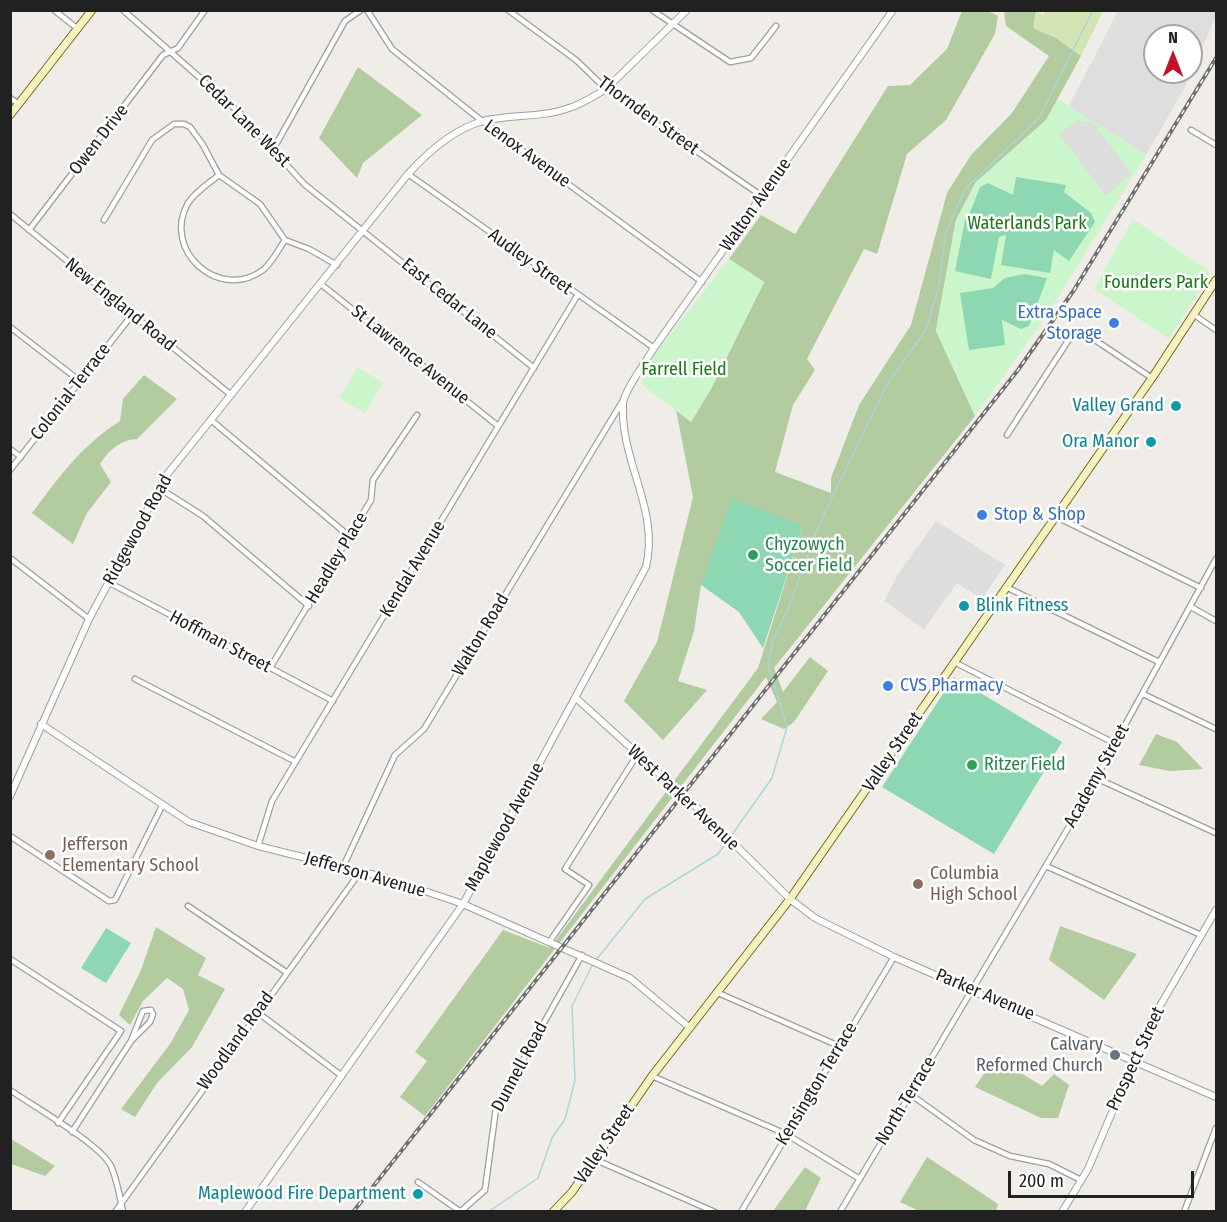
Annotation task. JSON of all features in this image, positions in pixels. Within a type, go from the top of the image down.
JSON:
[{"type":"main road","points":[[10,115],[92,10]]},
{"type":"main road","name":"Valley Street","points":[[553,1212],[572,1192],[596,1160],[688,1027],[790,899],[1152,378],[1216,280]]},
{"type":"street","points":[[54,10],[78,29]]},
{"type":"street","name":"Cedar Lane West","points":[[123,10],[241,114],[304,184],[364,231]]},
{"type":"street","name":"Owen Drive","points":[[29,230],[163,56],[178,48],[205,10]]},
{"type":"street","points":[[274,148],[345,21],[361,10]]},
{"type":"street","name":"Lenox Avenue","points":[[367,10],[392,49],[482,121],[702,282]]},
{"type":"street","name":"Thornden Street","points":[[508,10],[576,60],[606,89],[762,196]]},
{"type":"street","points":[[652,10],[730,62],[751,58],[776,26]]},
{"type":"street","points":[[482,121],[565,109],[606,89],[687,10]]},
{"type":"street","name":"Walton Avenue","points":[[622,402],[654,348],[891,11]]},
{"type":"street","points":[[10,98],[19,104]]},
{"type":"street","name":"Ridgewood Road","points":[[10,796],[13,782],[89,619],[159,488],[408,174],[439,145],[482,121]]},
{"type":"street","points":[[104,220],[152,140],[174,124],[190,127],[204,145],[219,175],[260,204],[285,240],[309,249],[337,265]]},
{"type":"street","points":[[1191,130],[1216,145]]},
{"type":"street","name":"Audley Street","points":[[408,174],[577,296],[654,348]]},
{"type":"street","points":[[219,175],[192,198],[183,217],[183,244],[197,266],[220,279],[247,278],[267,267],[285,240]]},
{"type":"street","name":"New England Road","points":[[10,214],[231,395]]},
{"type":"street","name":"East Cedar Lane","points":[[364,231],[534,368]]},
{"type":"street","name":"St Lawrence Avenue","points":[[322,285],[498,426]]},
{"type":"street","name":"Kendal Avenue","points":[[258,846],[272,801],[577,296]]},
{"type":"street","points":[[1193,314],[1216,330]]},
{"type":"street","name":"Colonial Terrace","points":[[10,470],[132,315]]},
{"type":"street","points":[[10,327],[80,381]]},
{"type":"street","points":[[1007,435],[1075,330],[1083,332],[1152,378]]},
{"type":"street","name":"Maplewood Avenue","points":[[245,1212],[463,904],[646,567],[650,550],[649,522],[626,437],[622,402]]},
{"type":"street","name":"Walton Road","points":[[343,867],[395,755],[424,729],[622,402]]},
{"type":"street","name":"Headley Place","points":[[270,668],[371,500],[373,480],[417,415]]},
{"type":"street","points":[[211,420],[349,536]]},
{"type":"street","points":[[10,449],[21,457]]},
{"type":"street","points":[[159,488],[203,516],[309,606]]},
{"type":"street","points":[[1055,516],[1201,588]]},
{"type":"street","points":[[10,558],[89,619]]},
{"type":"street","name":"Academy Street","points":[[972,989],[1116,744],[1216,559]]},
{"type":"street","name":"Hoffman Street","points":[[108,582],[333,701]]},
{"type":"street","points":[[1006,587],[1159,662]]},
{"type":"street","points":[[1191,606],[1216,621]]},
{"type":"street","points":[[954,662],[1116,744]]},
{"type":"street","points":[[135,679],[296,762]]},
{"type":"street","points":[[1143,694],[1216,729]]},
{"type":"street","name":"West Parker Avenue","points":[[576,698],[790,899]]},
{"type":"street","name":"Jefferson Avenue","points":[[41,724],[162,806],[199,826],[258,846],[343,867],[463,904],[635,981],[688,1027]]},
{"type":"street","points":[[550,941],[589,885],[565,869],[637,755]]},
{"type":"street","points":[[1096,778],[1216,833]]},
{"type":"street","points":[[10,836],[109,901],[115,900],[162,806]]},
{"type":"street","points":[[1046,866],[1201,935]]},
{"type":"street","name":"Woodland Road","points":[[115,1212],[360,872]]},
{"type":"street","name":"Parker Avenue","points":[[790,899],[816,918],[894,957],[1134,1059],[1216,1097]]},
{"type":"street","points":[[188,906],[286,972]]},
{"type":"street","name":"Prospect Street","points":[[1062,1212],[1081,1180],[1150,1023],[1216,910]]},
{"type":"street","name":"Dunnell Road","points":[[460,1211],[485,1190],[492,1124],[496,1108],[582,956]]},
{"type":"street","name":"Kensington Terrace","points":[[741,1212],[894,957]]},
{"type":"street","points":[[10,959],[121,1031],[58,1123]]},
{"type":"street","name":"North Terrace","points":[[840,1212],[972,989]]},
{"type":"street","points":[[716,992],[839,1046]]},
{"type":"street","points":[[72,1132],[130,1041],[150,1022],[151,1010],[143,1011],[138,1017],[130,1041]]},
{"type":"street","points":[[257,1012],[342,1076]]},
{"type":"street","points":[[652,1076],[786,1134],[860,1179]]},
{"type":"street","points":[[10,1090],[72,1132],[107,1160],[123,1212]]},
{"type":"street","points":[[910,1094],[974,1140],[1010,1156],[1049,1164],[1081,1180]]},
{"type":"street","points":[[1184,1212],[1216,1128]]},
{"type":"street","points":[[596,1160],[715,1212]]},
{"type":"street","points":[[418,1182],[460,1211]]},
{"type":"shaded area","points":[[1118,11],[1216,11],[1203,46],[1203,24],[1143,24],[1143,84],[1186,84],[1146,155],[1069,106]]},
{"type":"shaded area","points":[[1077,121],[1092,121],[1131,174],[1106,196],[1059,134]]},
{"type":"shaded area","points":[[936,521],[1005,565],[982,599],[957,583],[924,629],[884,601],[898,574]]},
{"type":"green space","points":[[962,11],[988,11],[998,16],[995,34],[946,120],[907,154],[877,254],[864,249],[807,359],[815,370],[793,405],[775,472],[831,493],[831,478],[859,405],[911,325],[947,193],[971,155],[1012,113],[1049,56],[1006,26],[1004,11],[1036,11],[1033,28],[1056,38],[1081,56],[1046,120],[976,182],[956,220],[936,330],[975,416],[774,668],[783,692],[810,657],[828,671],[794,722],[784,729],[761,719],[777,702],[766,677],[425,1116],[400,1097],[427,1061],[415,1052],[503,930],[550,948],[758,668],[803,526],[701,585],[694,631],[678,681],[707,690],[663,740],[624,701],[657,642],[693,497],[676,410],[691,422],[712,387],[764,282],[729,259],[761,215],[795,234],[888,86],[910,85],[947,49]]},
{"type":"green space","points":[[1036,11],[1043,15],[1046,11],[1103,11],[1081,56],[1056,38],[1033,28]]},
{"type":"green space","points":[[358,67],[422,115],[363,163],[357,178],[319,138]]},
{"type":"green space","name":"Waterlands Park","points":[[1058,99],[1146,155],[1045,318],[975,416],[936,331],[956,220],[976,182],[1046,120]]},
{"type":"green space","points":[[1016,177],[1066,185],[1064,192],[1091,213],[1095,222],[1069,261],[1054,250],[1050,273],[1001,265],[1006,235],[999,237],[991,279],[955,271],[966,215],[969,215],[980,187],[988,183],[1013,195]]},
{"type":"green space","name":"Founders Park","points":[[1133,219],[1210,272],[1169,339],[1094,289]]},
{"type":"green space","name":"Farrell Field","points":[[729,259],[764,282],[712,387],[691,422],[641,384],[655,354]]},
{"type":"green space","points":[[1024,274],[1047,278],[1029,326],[1021,329],[1002,320],[1005,345],[969,350],[960,293],[993,288],[1005,278]]},
{"type":"green space","points":[[358,367],[383,383],[365,413],[339,398]]},
{"type":"green space","points":[[144,375],[177,399],[137,439],[120,444],[103,459],[100,464],[111,482],[87,513],[73,544],[32,513],[82,451],[120,421],[123,399]]},
{"type":"green space","name":"Chyzowych Soccer Field","points":[[732,498],[803,526],[763,648],[739,612],[701,585]]},
{"type":"green space","name":"Ritzer Field","points":[[954,677],[1062,742],[994,854],[882,787]]},
{"type":"green space","points":[[1156,734],[1177,742],[1203,769],[1170,771],[1139,765]]},
{"type":"green space","points":[[1060,926],[1137,954],[1104,1000],[1049,960]]},
{"type":"green space","points":[[156,927],[206,958],[198,975],[225,989],[192,1047],[157,1083],[135,1117],[121,1109],[170,1044],[189,1010],[183,989],[167,978],[143,1001],[130,1025],[119,1015],[141,970]]},
{"type":"green space","points":[[106,928],[131,943],[106,983],[81,968]]},
{"type":"green space","points":[[995,1057],[1042,1086],[1054,1074],[1069,1085],[1058,1118],[1041,1118],[975,1087]]},
{"type":"green space","points":[[10,1139],[55,1166],[45,1176],[11,1164]]},
{"type":"green space","points":[[927,1157],[998,1204],[996,1211],[919,1211],[900,1202]]},
{"type":"green space","points":[[805,1167],[821,1178],[805,1211],[773,1211]]},
{"type":"waterway","points":[[731,836],[772,778],[787,727],[768,664],[773,641],[788,609],[818,527],[886,386],[926,330],[938,289],[946,232],[965,189],[1039,118],[1093,10]]},
{"type":"waterway","points":[[596,960],[645,899],[718,854],[728,840]]},
{"type":"waterway","points":[[488,1212],[538,1178],[552,1138],[565,1119],[575,1080],[572,1006],[593,964]]},
{"type":"railway","points":[[353,1212],[1018,370],[1074,290],[1216,58]]},
{"type":"place","name":"Extra Space Storage","points":[[1114,323]]},
{"type":"place","name":"Valley Grand","points":[[1176,406]]},
{"type":"place","name":"Ora Manor","points":[[1151,442]]},
{"type":"place","name":"Stop & Shop","points":[[982,515]]},
{"type":"place","name":"Chyzowych Soccer Field","points":[[753,555]]},
{"type":"place","name":"Blink Fitness","points":[[964,606]]},
{"type":"place","name":"CVS Pharmacy","points":[[888,686]]},
{"type":"place","name":"Ritzer Field","points":[[972,765]]},
{"type":"place","name":"Jefferson Elementary School","points":[[50,855]]},
{"type":"place","name":"Columbia High School","points":[[918,884]]},
{"type":"place","name":"Calvary Reformed Church","points":[[1115,1055]]},
{"type":"place","name":"Maplewood Fire Department","points":[[418,1194]]}]
